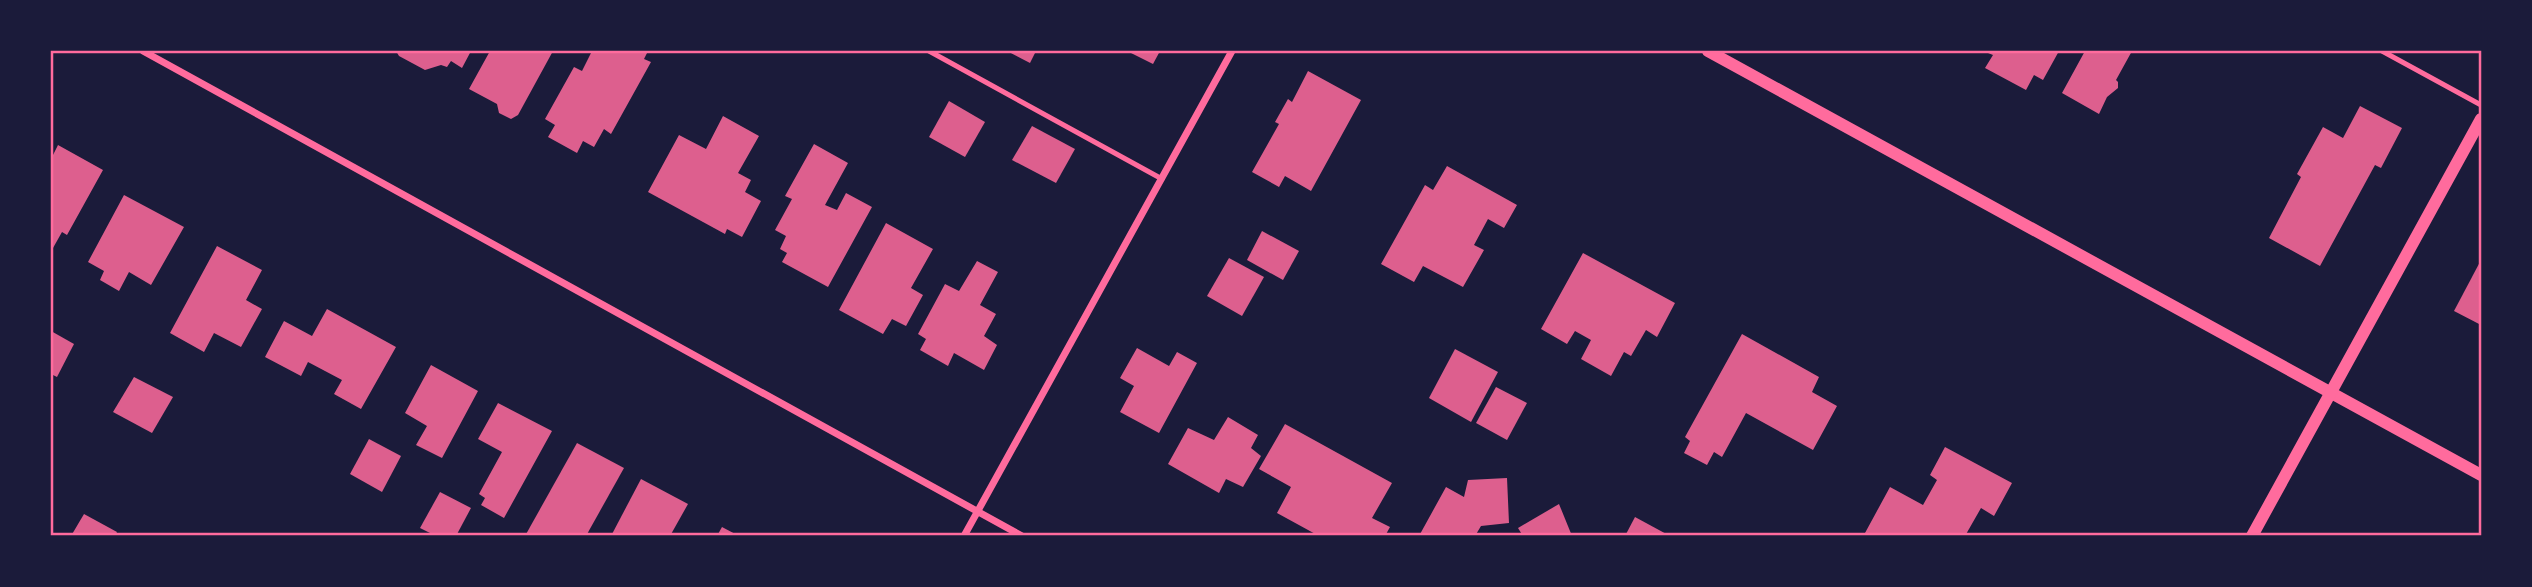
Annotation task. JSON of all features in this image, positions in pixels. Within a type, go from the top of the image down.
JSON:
[{"type":"street","points":[[143,51],[1022,536]]},
{"type":"street","points":[[964,536],[1232,51]]},
{"type":"street","points":[[1708,51],[2481,475]]},
{"type":"street","points":[[2252,536],[2481,122]]},
{"type":"lane","points":[[929,51],[1161,179]]},
{"type":"lane","points":[[2382,51],[2481,105]]},
{"type":"building","points":[[396,51],[471,51],[462,68],[451,61],[447,67],[441,65],[425,70],[399,56]]},
{"type":"building","points":[[490,51],[553,51],[518,115],[511,119],[499,113],[497,104],[469,89]]},
{"type":"building","points":[[592,51],[648,51],[644,59],[651,62],[611,134],[604,129],[594,147],[583,141],[577,153],[548,137],[555,125],[545,119],[574,67],[582,71]]},
{"type":"building","points":[[1007,51],[1036,51],[1030,63]]},
{"type":"building","points":[[1127,51],[1160,51],[1153,64]]},
{"type":"building","points":[[1983,51],[2059,51],[2043,80],[2034,75],[2026,90],[1985,68],[1993,55]]},
{"type":"building","points":[[2085,51],[2132,51],[2116,80],[2118,88],[2107,97],[2099,114],[2062,93]]},
{"type":"building","points":[[1308,71],[1361,100],[1311,191],[1285,176],[1279,187],[1252,172],[1279,124],[1275,122],[1288,99],[1292,102]]},
{"type":"building","points":[[949,101],[985,122],[965,157],[929,137]]},
{"type":"building","points":[[2360,106],[2402,128],[2381,168],[2375,165],[2320,266],[2269,238],[2301,177],[2297,174],[2323,127],[2343,138]]},
{"type":"building","points":[[723,116],[759,136],[738,173],[751,180],[745,192],[761,201],[742,237],[727,229],[725,234],[648,192],[679,135],[706,149]]},
{"type":"building","points":[[1032,126],[1075,149],[1056,183],[1012,160]]},
{"type":"building","points":[[814,144],[848,163],[825,205],[837,210],[846,193],[872,207],[828,287],[782,262],[787,253],[780,249],[786,236],[775,230],[792,199],[785,196]]},
{"type":"building","points":[[58,145],[103,170],[67,235],[62,232],[53,248],[51,159]]},
{"type":"building","points":[[1447,166],[1517,205],[1504,228],[1488,219],[1474,245],[1484,250],[1463,287],[1423,266],[1414,282],[1381,264],[1425,185],[1433,190]]},
{"type":"building","points":[[124,195],[184,227],[151,285],[129,272],[119,291],[100,280],[104,271],[88,262]]},
{"type":"building","points":[[886,223],[933,249],[911,288],[923,295],[906,326],[892,319],[883,334],[839,310]]},
{"type":"building","points":[[1262,231],[1299,251],[1283,280],[1247,260]]},
{"type":"building","points":[[217,246],[262,270],[246,300],[262,309],[241,347],[214,333],[204,352],[170,333]]},
{"type":"building","points":[[1583,253],[1675,303],[1657,337],[1646,330],[1631,356],[1624,352],[1611,376],[1581,359],[1591,340],[1575,331],[1567,344],[1541,329]]},
{"type":"building","points":[[1229,258],[1264,277],[1242,316],[1207,296]]},
{"type":"building","points":[[2481,260],[2481,325],[2454,311]]},
{"type":"building","points":[[977,261],[998,272],[980,305],[996,314],[984,336],[997,345],[984,370],[954,353],[948,366],[920,350],[926,339],[918,334],[945,284],[959,291]]},
{"type":"building","points":[[327,309],[396,347],[361,409],[334,394],[342,380],[308,362],[301,376],[265,357],[284,321],[312,336]]},
{"type":"building","points":[[51,331],[74,344],[57,377],[51,374]]},
{"type":"building","points":[[1742,334],[1819,377],[1812,392],[1837,406],[1813,450],[1746,413],[1722,457],[1714,452],[1707,465],[1684,453],[1690,441],[1685,437]]},
{"type":"building","points":[[1137,348],[1169,366],[1177,352],[1197,363],[1159,433],[1120,412],[1134,386],[1120,378]]},
{"type":"building","points":[[1455,349],[1498,372],[1471,422],[1429,398]]},
{"type":"building","points":[[431,365],[478,391],[442,458],[416,445],[427,426],[405,413]]},
{"type":"building","points":[[134,377],[173,397],[152,433],[113,412]]},
{"type":"building","points":[[1496,387],[1527,403],[1507,440],[1476,423]]},
{"type":"building","points":[[498,403],[552,431],[504,518],[481,505],[485,498],[479,494],[502,452],[478,439]]},
{"type":"building","points":[[1228,417],[1258,435],[1251,448],[1261,456],[1243,487],[1226,479],[1219,493],[1168,464],[1188,428],[1214,440]]},
{"type":"building","points":[[1285,424],[1392,483],[1372,518],[1390,527],[1385,536],[1319,536],[1277,513],[1291,487],[1259,469]]},
{"type":"building","points":[[369,439],[401,456],[382,492],[350,474]]},
{"type":"building","points":[[577,443],[624,468],[586,536],[525,536]]},
{"type":"building","points":[[1945,447],[2012,483],[1994,516],[1981,508],[1965,536],[1870,536],[1865,533],[1890,487],[1923,505],[1937,480],[1930,475]]},
{"type":"building","points":[[1507,478],[1509,523],[1481,526],[1475,536],[1419,536],[1446,487],[1464,497],[1468,480]]},
{"type":"building","points":[[641,479],[688,504],[670,536],[611,536]]},
{"type":"building","points":[[440,492],[471,508],[456,536],[436,536],[420,528]]},
{"type":"building","points":[[1559,504],[1572,536],[1523,536],[1518,528]]},
{"type":"building","points":[[84,514],[117,532],[115,536],[71,536]]},
{"type":"building","points":[[1635,517],[1670,536],[1625,536]]},
{"type":"building","points":[[722,527],[739,536],[717,536]]}]
